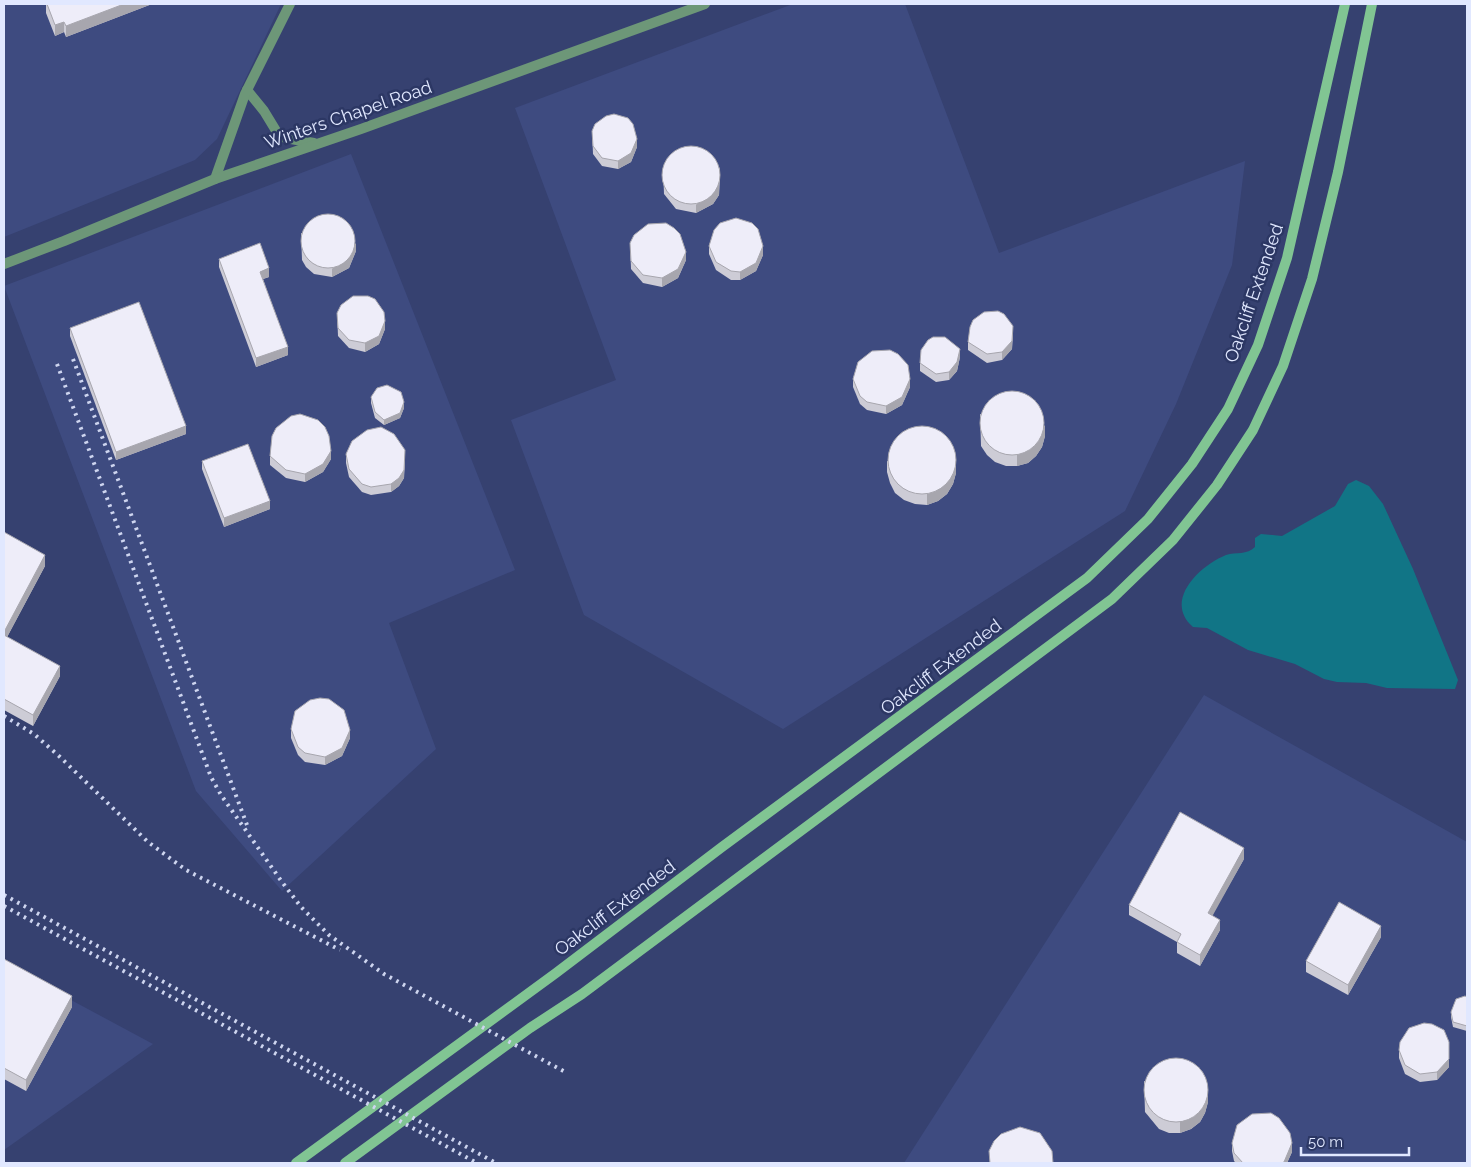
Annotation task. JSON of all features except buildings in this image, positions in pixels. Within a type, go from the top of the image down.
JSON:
[{"type":"main road","name":"Oakcliff Extended","points":[[297,1162],[556,973],[755,823],[1087,578],[1148,519],[1192,464],[1228,409],[1258,345],[1287,258],[1345,4]]},
{"type":"main road","points":[[345,1163],[530,1028],[582,994],[1112,599],[1173,540],[1217,485],[1253,430],[1283,366],[1312,279],[1338,172],[1372,4]]},
{"type":"street","points":[[215,179],[247,90],[290,4]]},
{"type":"street","name":"Winters Chapel Road","points":[[4,264],[215,179],[318,144],[705,4]]},
{"type":"street","points":[[247,90],[264,111],[278,134],[284,138],[318,144]]},
{"type":"shaded area","points":[[4,4],[281,4],[217,139],[195,160],[4,237]]},
{"type":"shaded area","points":[[793,4],[905,4],[999,253],[1245,161],[1232,265],[1176,404],[1125,511],[783,729],[584,615],[511,420],[616,380],[515,108]]},
{"type":"shaded area","points":[[351,154],[515,570],[389,623],[436,749],[282,891],[196,791],[4,286]]},
{"type":"shaded area","points":[[1356,480],[1369,486],[1383,504],[1413,569],[1458,680],[1455,689],[1387,688],[1366,683],[1337,682],[1324,679],[1295,664],[1248,650],[1207,628],[1193,627],[1185,617],[1182,606],[1183,596],[1188,585],[1205,567],[1226,555],[1252,550],[1255,547],[1255,538],[1261,534],[1282,536],[1335,506],[1348,484]]},
{"type":"shaded area","points":[[1204,695],[1467,842],[1467,1163],[904,1163]]},
{"type":"shaded area","points":[[4,964],[153,1044],[4,1150]]},
{"type":"railway","points":[[73,359],[247,825]]},
{"type":"railway","points":[[57,364],[211,777],[221,795],[282,882],[301,907],[329,935],[384,974],[567,1073]]},
{"type":"railway","points":[[4,716],[34,734],[148,842],[186,870],[340,950]]},
{"type":"railway","points":[[4,895],[496,1163]]},
{"type":"railway","points":[[4,906],[477,1163]]}]
